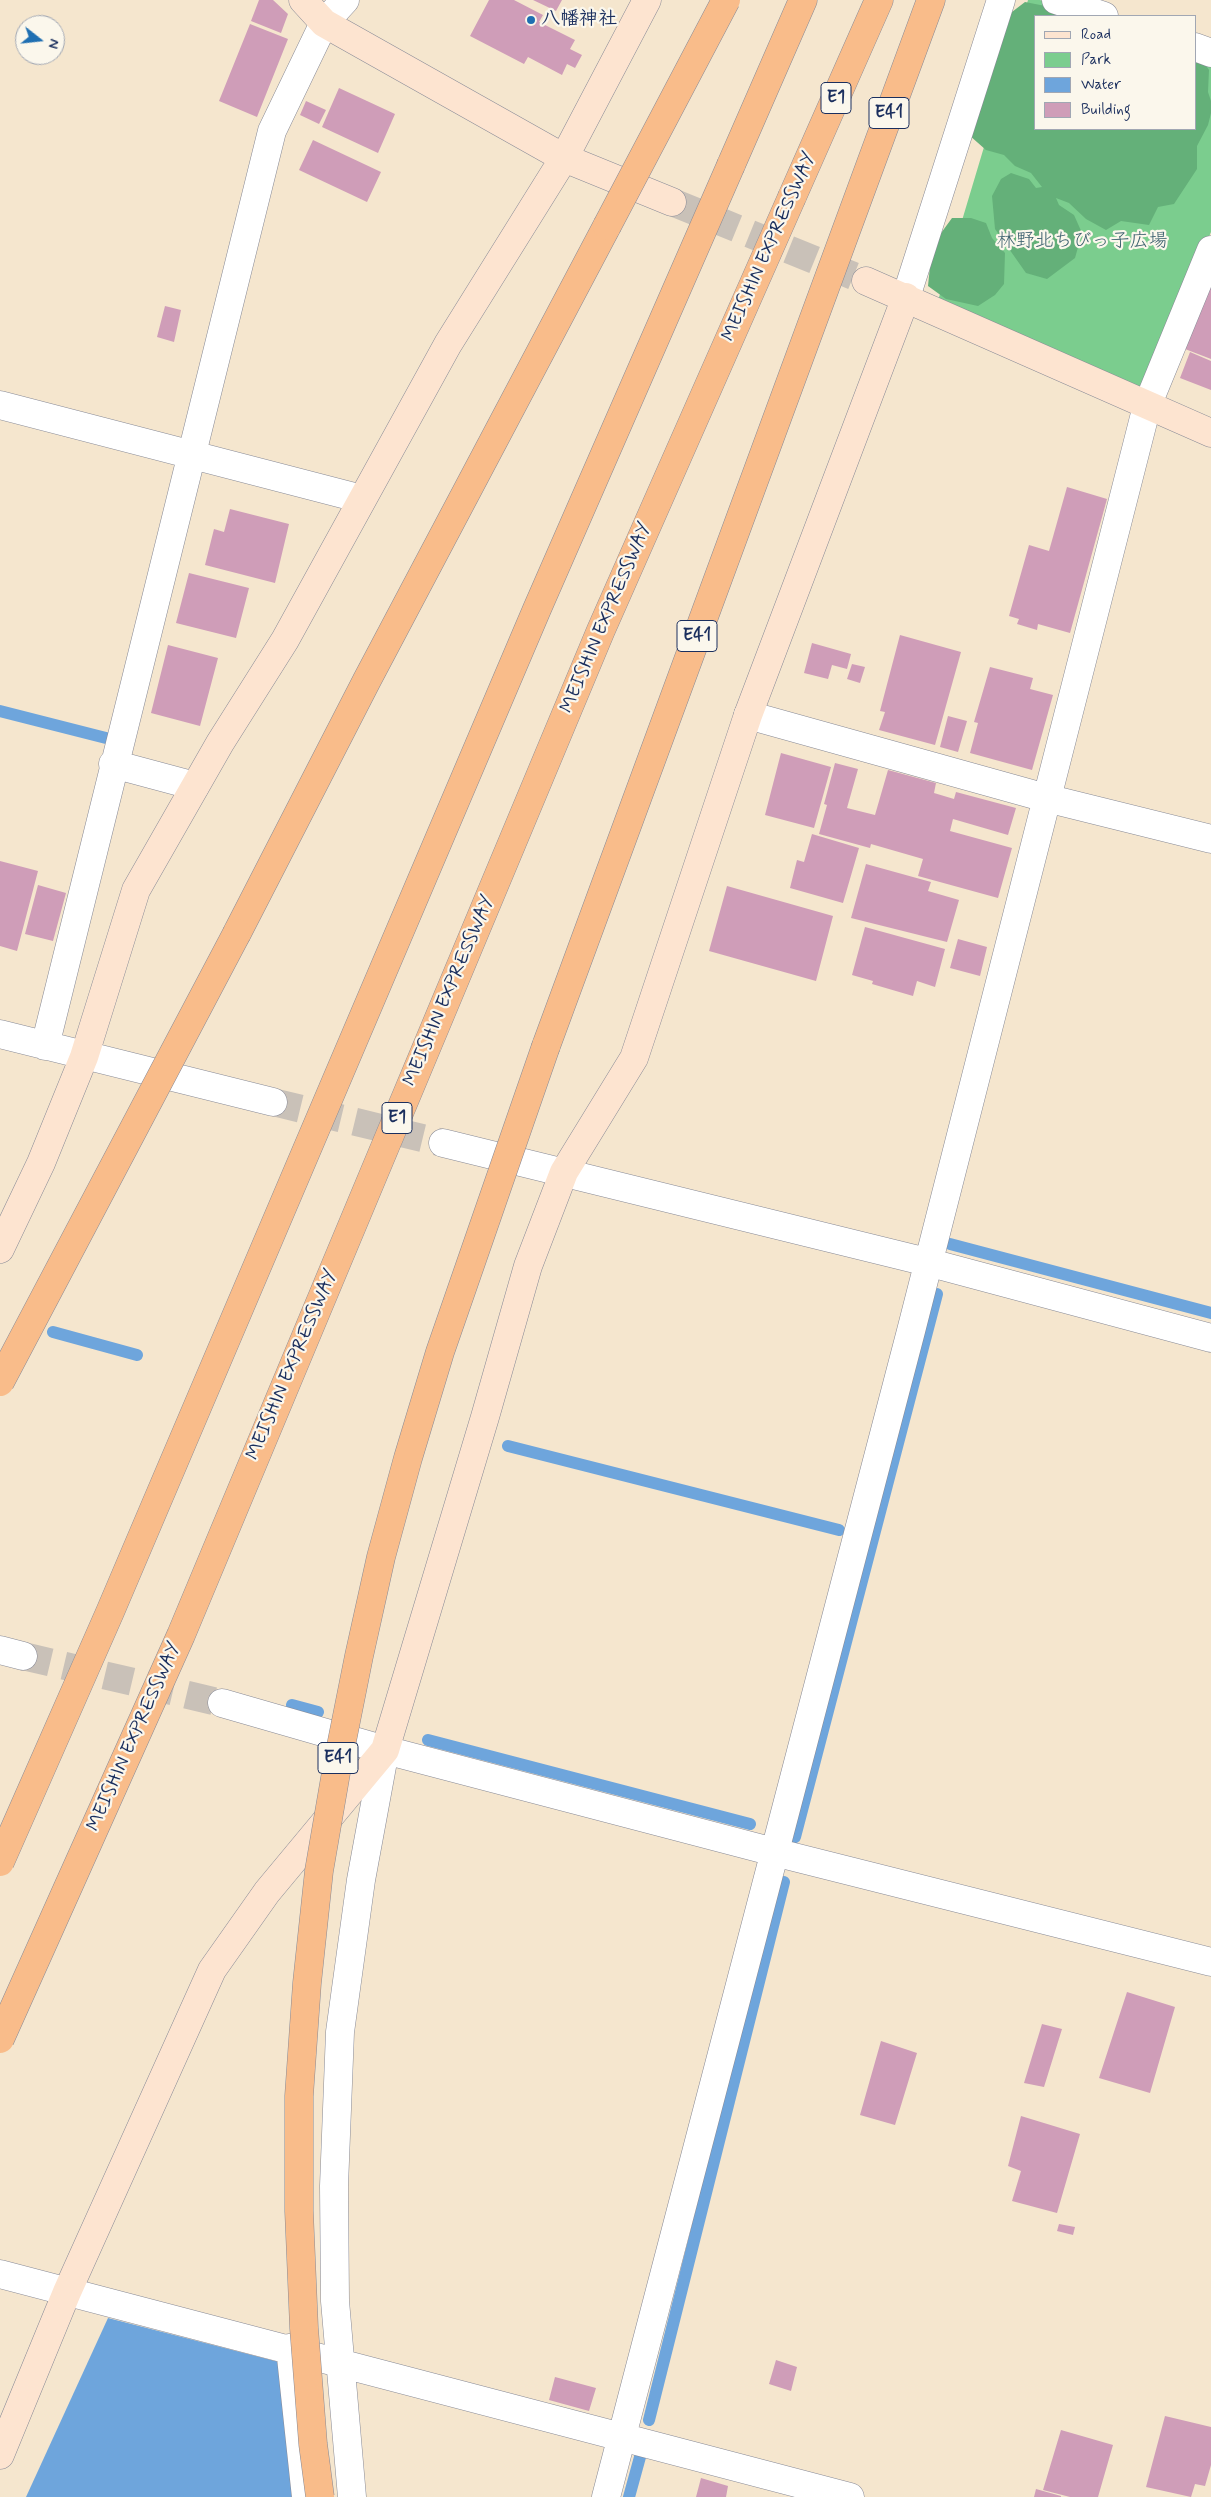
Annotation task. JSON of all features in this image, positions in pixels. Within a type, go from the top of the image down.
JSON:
[{"type":"highway","points":[[0,1382],[237,933],[371,671],[726,0]]},
{"type":"highway","points":[[0,1862],[110,1612],[541,600],[803,0]]},
{"type":"highway","name":"MEISHIN EXPRESSWAY","points":[[0,2039],[180,1635],[601,630],[879,0]]},
{"type":"highway","name":"E41","points":[[320,2497],[313,2444],[304,2328],[299,2211],[300,2096],[307,1983],[319,1871],[338,1761],[381,1557],[405,1467],[440,1352],[546,1046],[931,0]]},
{"type":"street","points":[[303,0],[324,23],[564,158],[672,202]]},
{"type":"street","points":[[45,1046],[113,764],[192,456],[272,131],[324,23],[345,0]]},
{"type":"street","points":[[0,1249],[41,1163],[84,1057],[136,890],[195,786],[285,640],[448,344],[564,158],[647,0]]},
{"type":"street","points":[[352,2497],[336,2301],[334,2186],[340,2032],[361,1880],[385,1750],[485,1417],[528,1266],[564,1172],[634,1058],[748,715],[906,297],[1001,0]]},
{"type":"street","points":[[1056,0],[1101,15]]},
{"type":"street","points":[[1196,47],[1211,53]]},
{"type":"street","points":[[606,2497],[928,1262],[1147,406],[1211,250]]},
{"type":"street","points":[[866,281],[906,297],[1147,406],[1211,432]]},
{"type":"street","points":[[0,405],[192,456],[362,498]]},
{"type":"street","points":[[748,715],[1046,798],[1211,839]]},
{"type":"street","points":[[113,764],[195,786]]},
{"type":"street","points":[[0,1034],[84,1057],[273,1102]]},
{"type":"street","points":[[443,1143],[928,1262],[1211,1338]]},
{"type":"street","points":[[222,1703],[385,1750],[774,1852],[1211,1962]]},
{"type":"street","points":[[0,2455],[67,2292],[212,1970],[267,1892],[385,1750]]},
{"type":"street","points":[[0,2274],[290,2348],[340,2363],[850,2497]]},
{"type":"street","points":[[290,2348],[306,2497]]},
{"type":"green space","name":"林野北ちびっ子広場","points":[[1028,0],[1040,0],[1083,15],[1034,15],[1034,130],[1196,130],[1196,53],[1211,58],[1211,232],[1143,395],[937,304]]},
{"type":"green space","points":[[1025,2],[1086,14],[1102,15],[1034,15],[1034,130],[1196,130],[1196,50],[1209,70],[1208,92],[1211,101],[1211,113],[1208,125],[1197,146],[1197,169],[1174,204],[1158,207],[1149,225],[1121,221],[1106,230],[1086,219],[1069,203],[1056,198],[1059,205],[1074,215],[1082,233],[1075,258],[1047,279],[1026,273],[995,229],[992,196],[1001,179],[1011,173],[1029,179],[1036,188],[1042,187],[1031,173],[1015,166],[1004,155],[986,150],[969,135],[1008,15]]},
{"type":"green space","points":[[952,218],[971,218],[986,223],[992,238],[1005,253],[1004,284],[995,295],[978,306],[946,299],[928,286],[930,266],[928,251]]},
{"type":"water","points":[[108,2318],[279,2362],[295,2497],[26,2497]]},
{"type":"building","points":[[259,0],[273,0],[288,14],[281,33],[251,21]]},
{"type":"building","points":[[489,0],[514,0],[543,15],[539,22],[575,40],[570,49],[582,55],[575,68],[567,64],[562,75],[528,57],[524,64],[470,36]]},
{"type":"building","points":[[533,0],[562,0],[556,11]]},
{"type":"building","points":[[250,24],[288,39],[257,117],[219,101]]},
{"type":"building","points":[[339,88],[395,114],[378,153],[322,127]]},
{"type":"building","points":[[306,101],[326,110],[319,124],[300,115]]},
{"type":"building","points":[[313,140],[381,172],[367,202],[299,170]]},
{"type":"building","points":[[1211,284],[1211,359],[1185,349]]},
{"type":"building","points":[[165,306],[181,310],[174,342],[157,337]]},
{"type":"building","points":[[1190,352],[1211,361],[1211,390],[1180,378]]},
{"type":"building","points":[[1067,487],[1107,499],[1070,633],[1038,624],[1037,630],[1017,624],[1019,619],[1009,616],[1029,545],[1049,551]]},
{"type":"building","points":[[230,509],[289,524],[275,583],[205,565],[214,529],[224,532]]},
{"type":"building","points":[[189,573],[249,588],[236,638],[176,623]]},
{"type":"building","points":[[900,635],[961,652],[935,745],[879,730],[885,712],[880,711]]},
{"type":"building","points":[[812,643],[851,654],[847,669],[832,665],[828,679],[804,673]]},
{"type":"building","points":[[168,645],[218,658],[200,726],[151,713]]},
{"type":"building","points":[[852,664],[865,667],[860,683],[847,679]]},
{"type":"building","points":[[990,667],[1033,678],[1030,689],[1053,695],[1032,770],[970,753],[978,723],[974,722]]},
{"type":"building","points":[[948,716],[967,721],[958,752],[940,747]]},
{"type":"building","points":[[781,753],[831,767],[814,828],[765,815]]},
{"type":"building","points":[[835,763],[858,769],[847,808],[875,815],[888,770],[936,783],[934,793],[954,799],[956,792],[1016,808],[1008,835],[953,819],[950,831],[1012,848],[998,898],[918,876],[923,859],[871,844],[870,848],[819,834],[827,805],[824,804]]},
{"type":"building","points":[[812,834],[859,848],[843,903],[790,888],[797,860],[804,862]]},
{"type":"building","points":[[0,861],[38,871],[17,951],[0,946]]},
{"type":"building","points":[[866,864],[931,882],[928,891],[959,900],[947,942],[851,918]]},
{"type":"building","points":[[38,885],[66,893],[53,941],[25,934]]},
{"type":"building","points":[[727,886],[833,916],[816,981],[709,951]]},
{"type":"building","points":[[865,927],[945,949],[935,987],[917,981],[913,996],[872,984],[873,981],[852,975]]},
{"type":"building","points":[[958,939],[987,947],[980,976],[950,968]]},
{"type":"building","points":[[1127,1992],[1175,2007],[1150,2093],[1099,2078]]},
{"type":"building","points":[[1042,2024],[1062,2029],[1044,2087],[1024,2083]]},
{"type":"building","points":[[881,2041],[917,2053],[895,2125],[860,2115]]},
{"type":"building","points":[[1021,2116],[1080,2134],[1057,2213],[1012,2201],[1021,2171],[1008,2166]]},
{"type":"building","points":[[1059,2224],[1075,2227],[1073,2235],[1057,2231]]},
{"type":"building","points":[[776,2360],[797,2367],[791,2391],[769,2384]]},
{"type":"building","points":[[555,2377],[596,2388],[589,2411],[549,2400]]},
{"type":"building","points":[[1165,2416],[1211,2427],[1211,2465],[1205,2486],[1195,2484],[1191,2497],[1146,2487]]},
{"type":"building","points":[[1061,2430],[1113,2445],[1098,2497],[1070,2497],[1043,2490]]},
{"type":"building","points":[[701,2478],[728,2486],[726,2497],[696,2497]]},
{"type":"building","points":[[1036,2489],[1061,2496],[1061,2497],[1034,2497]]},
{"type":"waterway","points":[[0,711],[106,738]]},
{"type":"waterway","points":[[950,1244],[1211,1313]]},
{"type":"waterway","points":[[795,1837],[937,1294]]},
{"type":"waterway","points":[[53,1332],[137,1355]]},
{"type":"waterway","points":[[508,1446],[839,1530]]},
{"type":"waterway","points":[[292,1705],[318,1712]]},
{"type":"waterway","points":[[428,1740],[750,1824]]},
{"type":"waterway","points":[[649,2420],[784,1882]]},
{"type":"waterway","points":[[629,2497],[640,2457]]},
{"type":"tunnel","points":[[672,202],[866,281]]},
{"type":"tunnel","points":[[273,1102],[443,1143]]},
{"type":"tunnel","points":[[23,1656],[222,1703]]},
{"type":"place","name":"八幡神社","points":[[531,20]]}]
